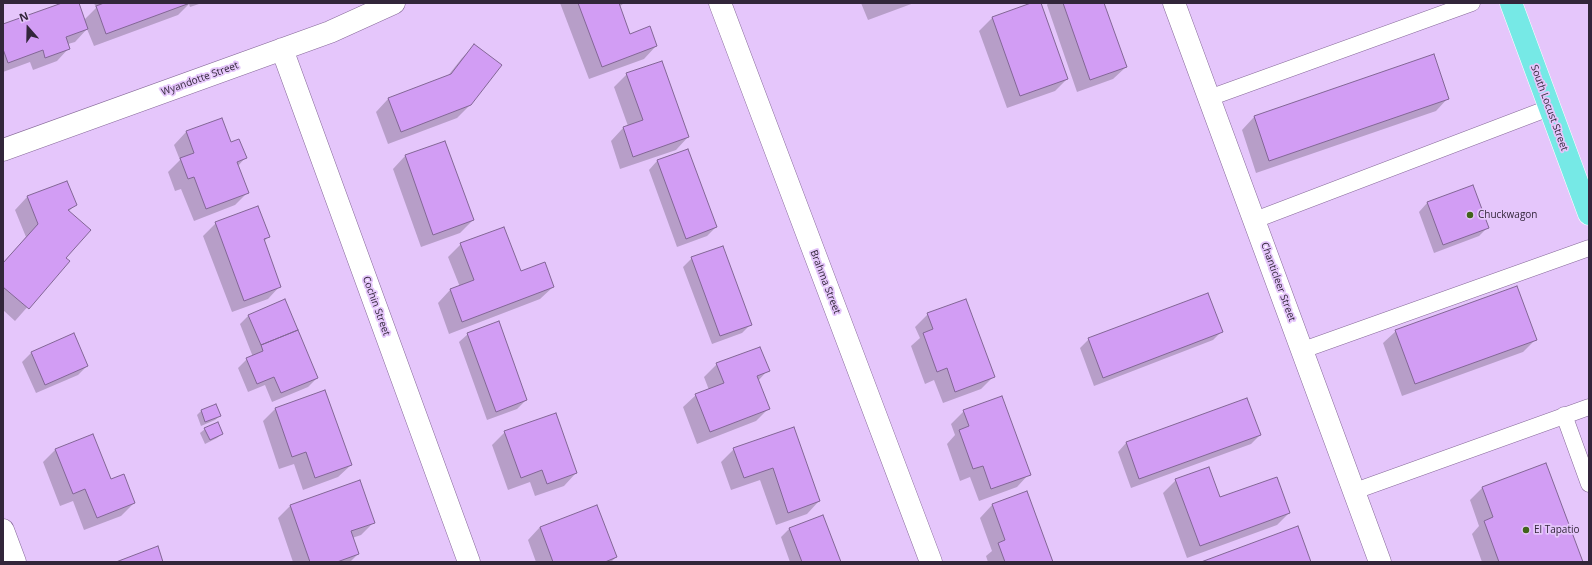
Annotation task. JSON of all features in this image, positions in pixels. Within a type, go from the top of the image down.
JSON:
[{"type":"main road","name":"South Locust Street","points":[[1511,3],[1589,214]]},
{"type":"street","name":"Brahma Street","points":[[720,3],[931,562]]},
{"type":"street","name":"Chanticleer Street","points":[[1174,3],[1380,562]]},
{"type":"street","name":"Wyandotte Street","points":[[3,150],[330,32],[384,5]]},
{"type":"street","name":"Cochin Street","points":[[282,49],[469,562]]},
{"type":"street","points":[[3,530],[15,562]]},
{"type":"lane","points":[[1209,98],[1472,3]]},
{"type":"lane","points":[[1254,220],[1549,108]]},
{"type":"lane","points":[[1303,350],[1589,248]]},
{"type":"lane","points":[[1355,491],[1589,406]]},
{"type":"lane","points":[[1564,415],[1589,484]]},
{"type":"building","points":[[62,3],[79,3],[88,29],[66,37],[70,49],[45,58],[43,50],[8,63],[3,49],[3,24]]},
{"type":"building","points":[[104,3],[190,3],[106,34],[96,6]]},
{"type":"building","points":[[578,3],[619,3],[630,34],[650,26],[657,46],[602,67]]},
{"type":"building","points":[[1031,3],[1041,3],[1068,79],[1020,96],[992,17]]},
{"type":"building","points":[[1063,3],[1104,3],[1127,67],[1090,80]]},
{"type":"building","points":[[474,44],[502,65],[471,105],[401,132],[388,98],[451,74]]},
{"type":"building","points":[[1434,54],[1449,99],[1269,161],[1254,116]]},
{"type":"building","points":[[662,61],[689,137],[633,157],[623,127],[643,120],[626,73]]},
{"type":"building","points":[[222,118],[231,142],[239,139],[247,158],[237,162],[249,193],[206,209],[194,177],[188,179],[180,158],[194,153],[186,131]]},
{"type":"building","points":[[445,141],[474,220],[433,235],[405,155]]},
{"type":"building","points":[[688,149],[717,227],[686,239],[657,160]]},
{"type":"building","points":[[67,181],[77,205],[68,210],[91,230],[66,258],[70,261],[29,309],[3,287],[3,263],[38,224],[27,196]]},
{"type":"building","points":[[1473,185],[1489,228],[1443,245],[1427,202]]},
{"type":"building","points":[[258,206],[270,237],[264,239],[281,287],[244,301],[215,222]]},
{"type":"building","points":[[504,227],[521,271],[545,262],[554,287],[462,322],[450,289],[474,280],[460,243]]},
{"type":"building","points":[[723,246],[752,325],[720,336],[691,257]]},
{"type":"building","points":[[1517,286],[1537,340],[1415,384],[1395,330]]},
{"type":"building","points":[[1208,293],[1223,332],[1103,378],[1088,338]]},
{"type":"building","points":[[285,299],[298,330],[261,345],[248,315]]},
{"type":"building","points":[[966,299],[995,377],[955,392],[947,368],[937,372],[923,333],[933,329],[927,313]]},
{"type":"building","points":[[499,321],[527,400],[496,412],[467,333]]},
{"type":"building","points":[[298,330],[318,378],[281,393],[274,377],[257,384],[246,358],[263,351],[261,345]]},
{"type":"building","points":[[74,333],[88,366],[45,385],[31,352]]},
{"type":"building","points":[[760,347],[770,371],[757,376],[770,409],[710,432],[695,394],[724,383],[716,363]]},
{"type":"building","points":[[325,390],[352,465],[315,478],[306,452],[292,457],[275,408]]},
{"type":"building","points":[[1002,396],[1031,475],[991,489],[983,466],[973,469],[959,430],[969,426],[963,410]]},
{"type":"building","points":[[1247,398],[1261,435],[1139,479],[1126,442]]},
{"type":"building","points":[[216,404],[221,416],[205,422],[201,410]]},
{"type":"building","points":[[556,413],[577,473],[547,484],[542,470],[521,478],[504,431]]},
{"type":"building","points":[[218,422],[223,434],[210,440],[204,428]]},
{"type":"building","points":[[794,427],[820,501],[788,513],[773,468],[744,478],[733,448]]},
{"type":"building","points":[[93,434],[111,479],[124,474],[135,503],[97,518],[85,489],[73,494],[55,449]]},
{"type":"building","points":[[1546,463],[1583,562],[1499,562],[1484,521],[1493,517],[1482,487]]},
{"type":"building","points":[[1209,467],[1220,497],[1277,477],[1290,513],[1200,546],[1175,479]]},
{"type":"building","points":[[360,480],[375,523],[351,531],[359,554],[337,562],[310,562],[290,505]]},
{"type":"building","points":[[1027,491],[1053,562],[1005,562],[998,543],[1005,540],[992,504]]},
{"type":"building","points":[[597,505],[617,557],[605,562],[553,562],[540,527]]},
{"type":"building","points":[[823,515],[841,562],[802,562],[789,528]]},
{"type":"building","points":[[1298,526],[1311,562],[1201,562]]},
{"type":"building","points":[[158,546],[163,562],[116,562]]},
{"type":"place","name":"Chuckwagon","points":[[1470,215]]},
{"type":"place","name":"El Tapatio","points":[[1526,530]]}]
